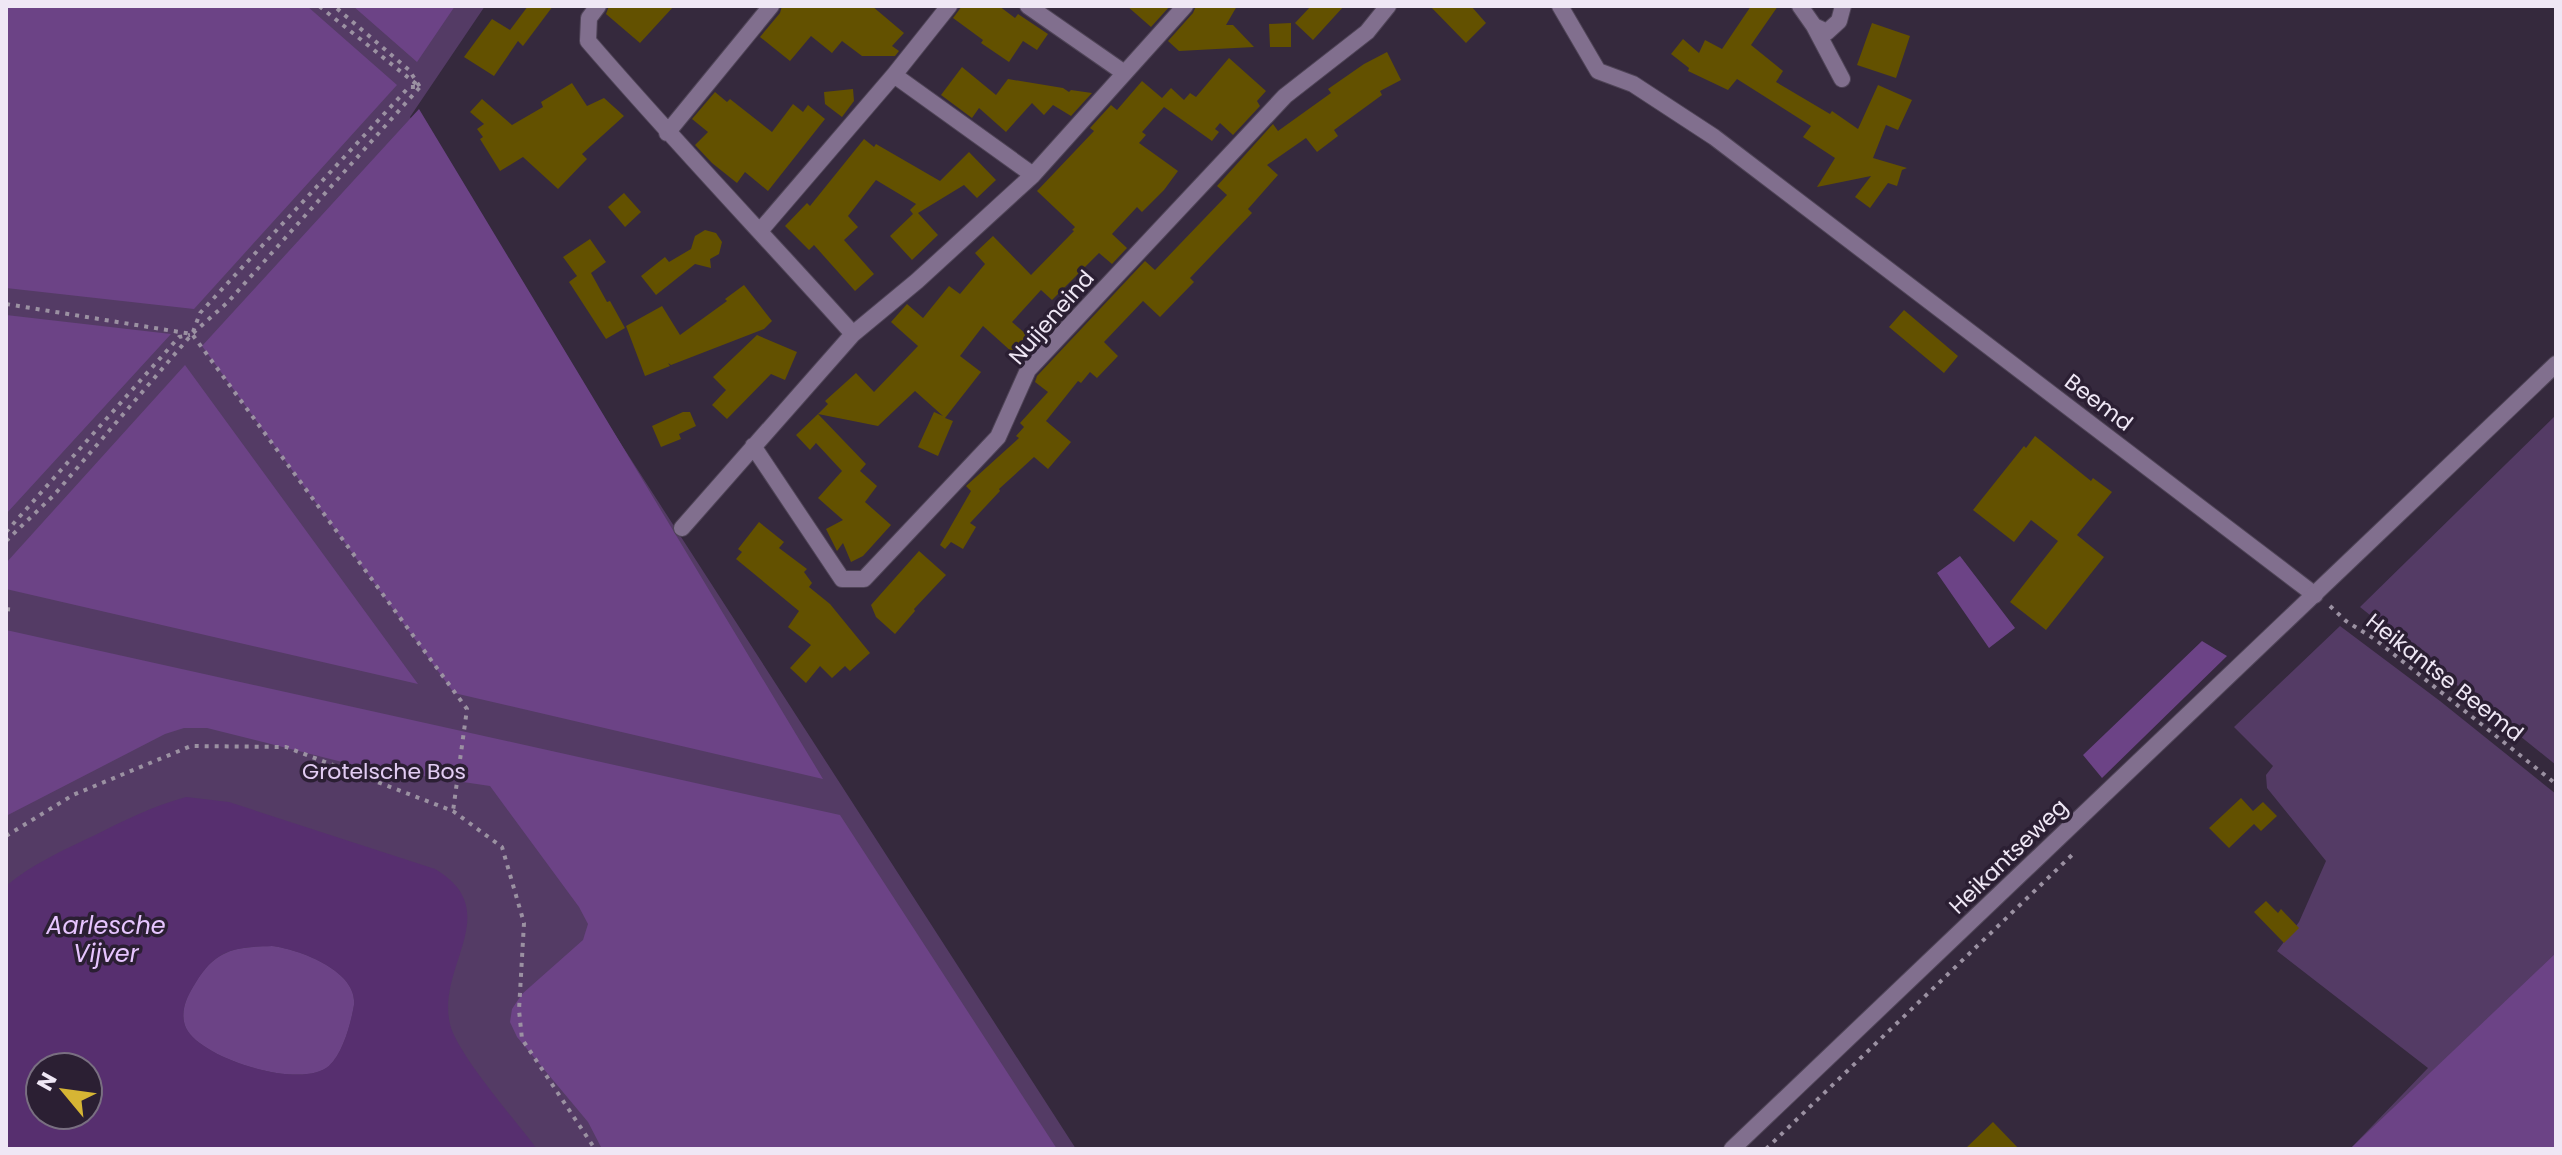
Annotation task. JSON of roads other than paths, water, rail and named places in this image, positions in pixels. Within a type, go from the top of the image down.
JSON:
[{"type":"street","points":[[598,6],[589,18],[588,41],[667,133],[853,334]]},
{"type":"street","points":[[667,133],[771,6]]},
{"type":"street","points":[[760,231],[949,6]]},
{"type":"street","points":[[1028,6],[1123,72]]},
{"type":"street","points":[[682,528],[853,334],[917,281],[1033,175],[1185,6]]},
{"type":"street","name":"Nuijeneind","points":[[753,446],[842,579],[864,579],[998,437],[1028,370],[1285,96],[1367,32],[1388,6]]},
{"type":"street","name":"Beemd","points":[[1560,6],[1598,71],[1633,84],[1714,137],[2315,595]]},
{"type":"street","points":[[1800,6],[1842,79]]},
{"type":"street","points":[[1814,26],[1827,32],[1839,21],[1843,6]]},
{"type":"street","points":[[894,75],[1033,175]]},
{"type":"street","points":[[2315,595],[2556,364]]},
{"type":"street","name":"Heikantseweg","points":[[1732,1149],[2315,595]]},
{"type":"water","name":"Aarlesche Vijver","points":[[186,797],[229,802],[435,869],[455,885],[465,903],[467,921],[448,1002],[450,1024],[475,1069],[537,1149],[6,1149],[6,886],[59,853],[138,814]],"holes":[[[247,947],[283,948],[325,964],[347,982],[353,993],[353,1012],[342,1046],[329,1066],[316,1073],[276,1073],[231,1060],[195,1040],[184,1022],[187,998],[203,971],[219,956]]]},
{"type":"park label","name":"Grotelsche Bos","points":[[384,771]]}]
